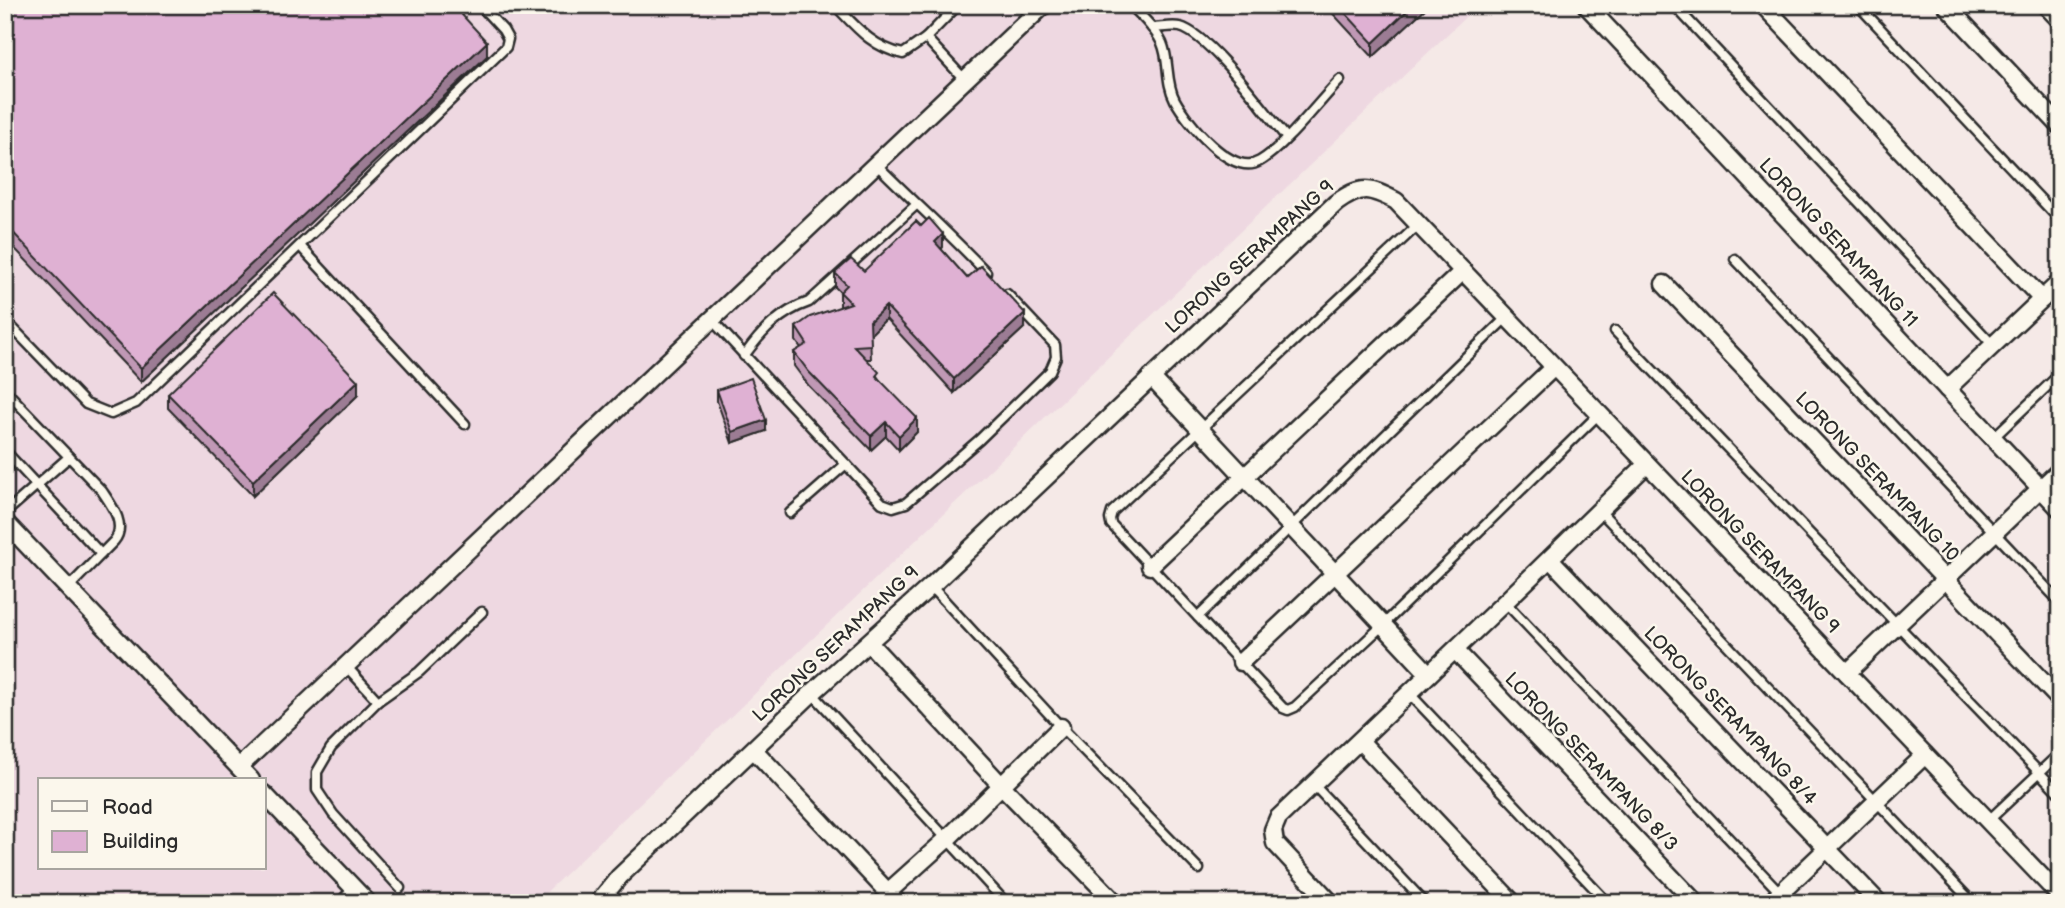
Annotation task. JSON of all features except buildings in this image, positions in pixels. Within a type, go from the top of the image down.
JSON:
[{"type":"street","points":[[239,767],[1044,5]]},
{"type":"street","name":"LORONG SERAMPANG 11","points":[[1586,5],[2060,509]]},
{"type":"street","points":[[1763,5],[2042,299]]},
{"type":"street","points":[[1946,5],[2060,126]]},
{"type":"street","name":"LORONG SERAMPANG 9","points":[[598,903],[619,877],[812,693],[931,586],[1349,194],[1361,189],[1383,194],[1396,201],[2060,896]]},
{"type":"street","points":[[1150,566],[1463,271]]},
{"type":"street","points":[[1947,389],[2060,282]]},
{"type":"street","name":"LORONG SERAMPANG 10","points":[[1664,284],[2060,700]]},
{"type":"street","points":[[1241,662],[1554,367]]},
{"type":"street","points":[[1151,377],[1429,674]]},
{"type":"street","points":[[1331,903],[1275,843],[1273,830],[1278,818],[1647,464]]},
{"type":"street","points":[[1847,673],[2060,470]]},
{"type":"street","points":[[5,522],[249,778]]},
{"type":"street","name":"LORONG SERAMPANG 8/4","points":[[1550,559],[1879,903]]},
{"type":"street","points":[[869,643],[1001,785],[1116,903]]},
{"type":"street","name":"LORONG SERAMPANG 8/3","points":[[1455,650],[1696,903]]},
{"type":"street","points":[[754,750],[893,897],[947,839],[1060,727]]},
{"type":"street","points":[[1360,741],[1513,903]]},
{"type":"street","points":[[1780,900],[1827,848],[1925,755]]},
{"type":"street","points":[[266,796],[368,903]]},
{"type":"lane","points":[[5,320],[86,404],[111,414],[136,403],[506,47],[508,39],[503,30],[480,5]]},
{"type":"lane","points":[[835,5],[861,32],[884,49],[903,54],[926,38],[958,5]]},
{"type":"lane","points":[[1131,5],[1152,28],[1167,56],[1169,84],[1175,100],[1222,155],[1238,164],[1258,163],[1340,80]]},
{"type":"lane","points":[[1674,5],[1993,345]]},
{"type":"lane","points":[[1858,5],[2060,220]]},
{"type":"lane","points":[[2040,5],[2060,26]]},
{"type":"lane","points":[[1152,28],[1180,27],[1197,37],[1222,60],[1286,137]]},
{"type":"lane","points":[[926,38],[965,80]]},
{"type":"lane","points":[[876,164],[991,277]]},
{"type":"lane","points":[[744,356],[761,332],[791,308],[809,302],[916,205]]},
{"type":"lane","points":[[1419,225],[1112,512],[1110,519],[1111,524],[1283,708],[1288,710],[1294,707],[1383,625],[1600,414]]},
{"type":"lane","points":[[300,246],[465,424]]},
{"type":"lane","points":[[1735,260],[2060,602]]},
{"type":"lane","points":[[712,320],[882,503],[893,507],[906,503],[979,440],[1050,371],[1056,357],[1055,345],[1000,287]]},
{"type":"lane","points":[[1198,617],[1507,317]]},
{"type":"lane","points":[[1615,331],[2060,794]]},
{"type":"lane","points":[[1993,438],[2060,374]]},
{"type":"lane","points":[[5,390],[102,491],[114,508],[119,534],[68,589]]},
{"type":"lane","points":[[5,451],[101,554]]},
{"type":"lane","points":[[5,513],[69,457]]},
{"type":"lane","points":[[790,513],[846,464]]},
{"type":"lane","points":[[1600,511],[1973,903]]},
{"type":"lane","points":[[931,586],[1060,727],[1199,869]]},
{"type":"lane","points":[[1505,603],[1780,900]]},
{"type":"lane","points":[[400,888],[333,814],[317,790],[317,772],[331,748],[378,701],[419,672],[482,612]]},
{"type":"lane","points":[[346,666],[378,701]]},
{"type":"lane","points":[[812,693],[1006,903]]},
{"type":"lane","points":[[1409,693],[1608,903]]},
{"type":"lane","points":[[1988,821],[2060,753]]},
{"type":"lane","points":[[1313,784],[1425,903]]},
{"type":"lane","points":[[339,903],[354,888]]},
{"type":"shaded area","points":[[5,5],[1478,5],[535,903],[5,903]]}]
